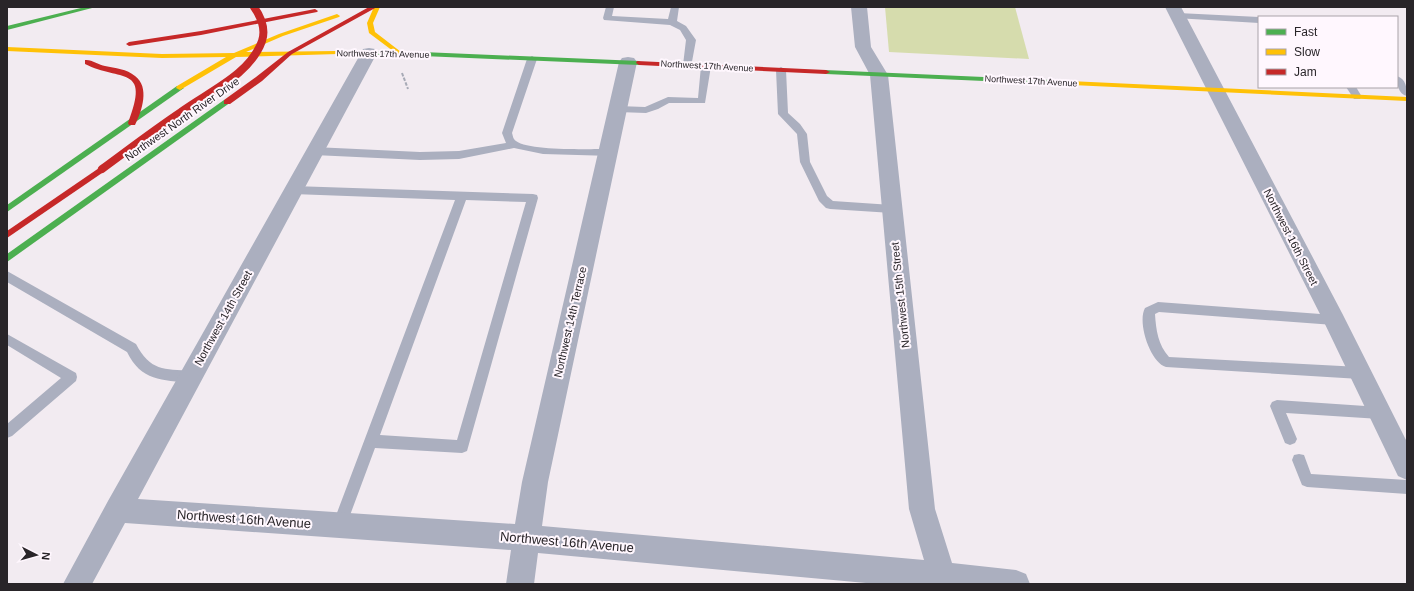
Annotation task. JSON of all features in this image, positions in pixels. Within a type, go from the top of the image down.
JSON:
[{"type":"main road","points":[[7,28],[93,7]]},
{"type":"main road","points":[[7,235],[102,169],[246,64],[260,44],[264,32],[262,18],[254,7]]},
{"type":"main road","points":[[7,209],[181,88],[234,54],[288,33],[363,7]]},
{"type":"main road","points":[[376,7],[369,22],[369,28],[372,33],[398,53]]},
{"type":"main road","name":"Northwest North River Drive","points":[[7,259],[259,79],[290,53],[376,7]]},
{"type":"main road","points":[[72,53],[201,33],[330,8]]},
{"type":"main road","name":"Northwest 17th Avenue","points":[[7,49],[162,56],[290,53],[398,53],[628,62],[1407,99]]},
{"type":"main road","points":[[72,53],[96,68],[124,72],[137,79],[141,87],[140,100],[132,123]]},
{"type":"street","name":"Northwest 15th Street","points":[[860,7],[863,47],[879,75],[922,509],[943,580]]},
{"type":"street","name":"Northwest 16th Street","points":[[1175,11],[1334,320],[1407,468]]},
{"type":"street","name":"Northwest 14th Street","points":[[77,584],[369,53]]},
{"type":"street","name":"Northwest 14th Terrace","points":[[520,584],[535,482],[628,62]]},
{"type":"street","name":"Northwest 16th Avenue","points":[[117,510],[526,538],[943,580],[1016,584]]},
{"type":"lane","points":[[610,7],[607,18],[672,22],[683,28],[691,40],[688,65]]},
{"type":"lane","points":[[672,22],[675,7]]},
{"type":"lane","points":[[1175,11],[1258,20]]},
{"type":"lane","points":[[513,145],[507,133],[508,128],[532,59]]},
{"type":"lane","points":[[618,109],[646,110],[655,108],[660,103],[668,100],[702,101],[706,66]]},
{"type":"lane","points":[[781,70],[782,114],[796,126],[802,134],[805,162],[823,198],[830,205],[892,209]]},
{"type":"lane","points":[[1398,80],[1407,93]]},
{"type":"lane","points":[[1352,88],[1357,97]]},
{"type":"lane","points":[[314,151],[420,156],[459,155],[513,145],[532,150],[608,153]]},
{"type":"lane","points":[[293,190],[533,198],[462,446],[370,441]]},
{"type":"lane","points":[[339,526],[462,196]]},
{"type":"lane","points":[[7,276],[132,348],[138,361],[158,374],[191,377]]},
{"type":"lane","points":[[1334,320],[1200,309],[1158,307],[1149,311],[1149,328],[1157,354],[1166,362],[1360,373]]},
{"type":"lane","points":[[7,339],[71,377],[7,432]]},
{"type":"lane","points":[[1290,439],[1277,406],[1380,413]]},
{"type":"lane","points":[[1299,460],[1307,480],[1407,487]]},
{"type":"path","points":[[402,73],[408,89]]},
{"type":"green space","points":[[885,7],[1015,7],[1029,59],[889,52]]},
{"type":"traffic: fast","points":[[7,28],[93,7]]},
{"type":"traffic: fast","points":[[336,53],[399,53],[639,63]]},
{"type":"traffic: fast","points":[[826,72],[1051,82]]},
{"type":"traffic: fast","points":[[7,209],[180,88]]},
{"type":"traffic: fast","points":[[7,259],[227,102]]},
{"type":"traffic: slow","points":[[377,7],[370,23],[372,33],[399,53]]},
{"type":"traffic: slow","points":[[180,88],[234,55],[281,35],[337,16]]},
{"type":"traffic: slow","points":[[7,49],[162,56],[336,53]]},
{"type":"traffic: slow","points":[[1051,82],[1407,99]]},
{"type":"traffic: jam","points":[[102,169],[183,110],[216,89],[239,72],[249,62],[257,52],[264,32],[261,19],[254,7]]},
{"type":"traffic: jam","points":[[227,102],[259,79],[290,53],[374,7]]},
{"type":"traffic: jam","points":[[129,44],[201,33],[315,11]]},
{"type":"traffic: jam","points":[[87,62],[125,73],[133,77],[140,89],[140,97],[132,123]]},
{"type":"traffic: jam","points":[[639,63],[826,72]]},
{"type":"traffic: jam","points":[[7,235],[102,169]]}]
